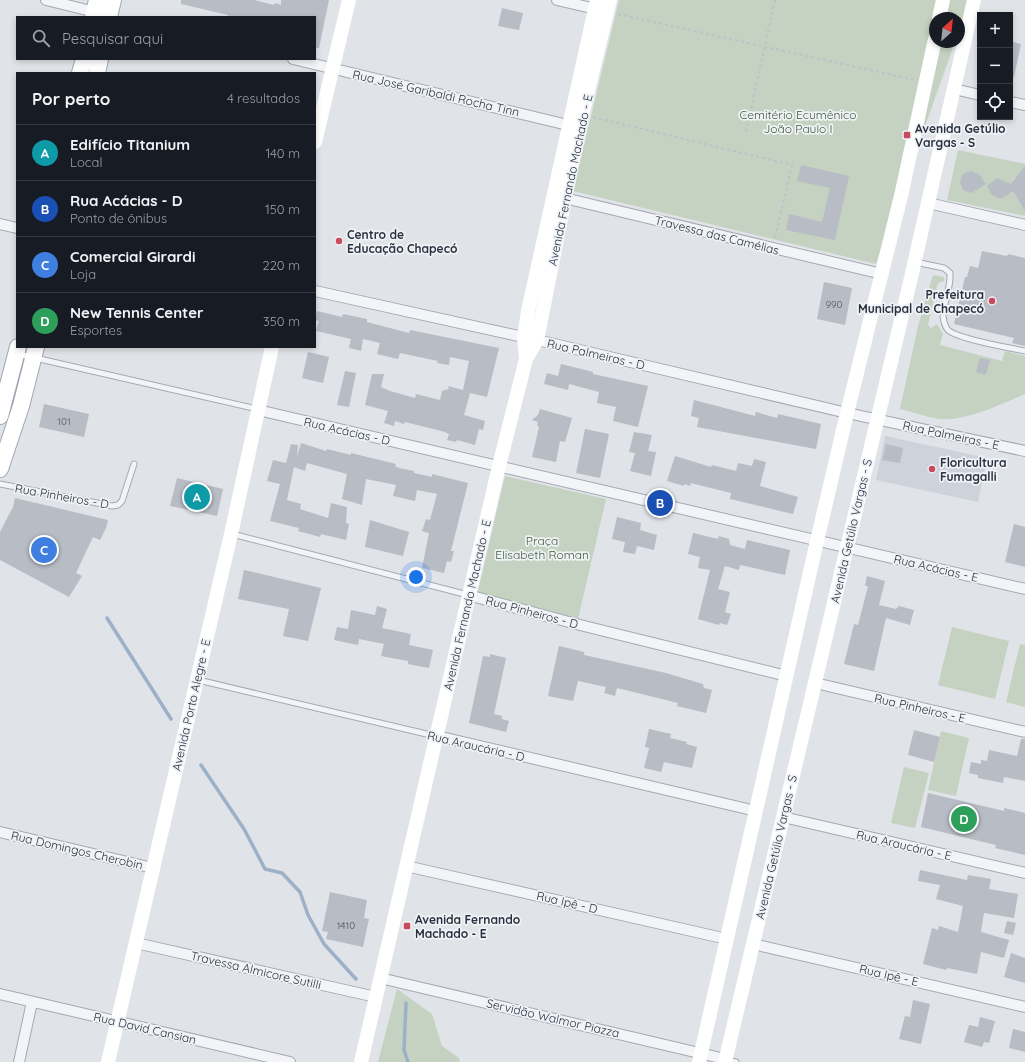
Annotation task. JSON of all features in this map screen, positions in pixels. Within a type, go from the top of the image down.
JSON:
[{"type":"main road","points":[[80,72],[84,60]]},
{"type":"main road","points":[[97,72],[100,60]]},
{"type":"main road","points":[[0,416],[17,350]]},
{"type":"main road","points":[[0,469],[21,406],[35,353]]},
{"type":"street","points":[[46,0],[105,11]]},
{"type":"street","points":[[316,138],[349,0]]},
{"type":"street","points":[[557,0],[603,5]]},
{"type":"street","points":[[941,12],[943,0]]},
{"type":"street","name":"Avenida Getúlio Vargas - S","points":[[729,1061],[753,944],[928,203],[974,0]]},
{"type":"street","name":"Avenida Fernando Machado - E","points":[[361,1062],[468,595],[531,339],[559,197],[603,5]]},
{"type":"street","points":[[700,1058],[817,541],[882,274],[933,48]]},
{"type":"street","name":"Rua José Garibaldi Rocha Tinn","points":[[297,60],[577,122]]},
{"type":"street","points":[[954,89],[977,94]]},
{"type":"street","points":[[1013,103],[1025,105]]},
{"type":"street","name":"Travessa das Camélias","points":[[559,197],[882,274]]},
{"type":"street","points":[[928,203],[1025,225]]},
{"type":"street","points":[[0,224],[16,228]]},
{"type":"street","name":"Rua Palmeiras - D","points":[[316,291],[531,339],[876,420]]},
{"type":"street","name":"Avenida Porto Alegre - E","points":[[108,1062],[231,534],[272,348]]},
{"type":"street","name":"Rua Acácias - D","points":[[258,410],[847,548]]},
{"type":"street","name":"Rua Palmeiras - E","points":[[876,420],[1025,451]]},
{"type":"street","name":"Rua Acácias - E","points":[[847,548],[1025,588]]},
{"type":"street","name":"Rua Pinheiros - D","points":[[468,595],[580,625],[786,676]]},
{"type":"street","name":"Rua Pinheiros - E","points":[[815,683],[1025,732]]},
{"type":"street","name":"Rua Araucária - D","points":[[436,736],[756,811]]},
{"type":"street","name":"Rua Araucária - E","points":[[783,817],[1025,873]]},
{"type":"street","name":"Rua Domingos Cherobin","points":[[0,832],[153,868]]},
{"type":"street","name":"Rua Ipê - D","points":[[406,866],[727,939]]},
{"type":"street","name":"Travessa Almicore Sutilli","points":[[136,943],[376,997]]},
{"type":"street","name":"Rua Ipê - E","points":[[753,944],[1025,1007]]},
{"type":"street","name":"Servidão Walmor Piazza","points":[[380,978],[700,1058],[729,1061]]},
{"type":"street","name":"Rua David Cansian","points":[[0,994],[290,1062]]},
{"type":"street","points":[[19,1062],[32,1002]]},
{"type":"lane","points":[[914,262],[944,268],[950,273],[950,283],[943,316],[946,329],[952,333],[972,339],[1025,351]]},
{"type":"lane","name":"Rua Acácias - D","points":[[17,350],[35,353],[258,410]]},
{"type":"lane","name":"Rua Pinheiros - D","points":[[0,484],[112,506],[118,505],[122,501],[134,464]]},
{"type":"lane","name":"Rua Pinheiros - D","points":[[231,534],[468,595]]},
{"type":"lane","name":"Rua Araucária - D","points":[[197,679],[436,736]]},
{"type":"path","points":[[746,132],[775,0]]},
{"type":"path","points":[[603,5],[764,47],[925,82]]},
{"type":"path","points":[[577,122],[792,165],[773,248]]},
{"type":"shaded area","name":"Floricultura Fumagalli","points":[[885,436],[987,458],[978,502],[876,480]]},
{"type":"green space","name":"Cemitério Ecumênico João Paulo I","points":[[619,0],[970,0],[965,15],[965,12],[929,12],[929,48],[953,48],[876,264],[573,191]]},
{"type":"green space","points":[[958,150],[1025,164],[1025,216],[947,200]]},
{"type":"green space","points":[[933,275],[944,277],[944,281],[938,283],[928,325],[931,328],[937,324],[943,334],[940,345],[1002,361],[1005,351],[1025,356],[1025,394],[1005,403],[960,418],[939,419],[900,409],[918,326]]},
{"type":"green space","name":"Praça Elisabeth Roman","points":[[505,476],[606,499],[578,619],[477,595]]},
{"type":"green space","points":[[952,627],[1009,641],[995,699],[938,685]]},
{"type":"green space","points":[[1020,644],[1025,645],[1025,707],[1006,702]]},
{"type":"green space","points":[[941,731],[969,738],[956,796],[928,790]]},
{"type":"green space","points":[[904,767],[929,773],[915,828],[891,823]]},
{"type":"green space","points":[[397,989],[432,1014],[442,1046],[459,1058],[460,1062],[378,1062]]},
{"type":"building","points":[[181,0],[254,0],[274,5],[275,3],[281,5],[281,0],[329,0],[319,48],[316,48],[316,16],[228,16],[181,4]]},
{"type":"building","points":[[502,8],[523,13],[519,30],[498,26]]},
{"type":"building","points":[[1013,42],[1021,44],[1013,77]]},
{"type":"building","points":[[801,165],[849,176],[835,240],[786,230],[789,214],[822,222],[830,188],[797,181]]},
{"type":"building","points":[[1025,166],[1025,211],[1013,191],[1002,198],[998,198],[991,194],[987,186],[997,178],[1011,184]]},
{"type":"building","points":[[971,171],[979,174],[986,184],[971,193],[963,190],[960,182],[963,174]]},
{"type":"building","name":"Prefeitura Municipal de Chapecó","points":[[982,251],[1007,256],[1008,254],[1025,258],[1025,346],[1012,343],[1014,338],[954,324],[965,277],[967,277],[970,266],[978,268]]},
{"type":"building","points":[[824,282],[852,288],[845,325],[817,319]]},
{"type":"building","points":[[317,311],[342,317],[343,314],[367,319],[367,322],[409,333],[410,330],[499,348],[487,397],[470,393],[464,415],[485,421],[483,430],[479,429],[475,445],[457,440],[456,442],[447,440],[449,434],[445,432],[405,422],[404,424],[395,421],[394,426],[384,423],[388,411],[365,405],[372,374],[384,374],[381,387],[390,391],[415,398],[416,394],[440,400],[442,391],[449,389],[448,386],[463,390],[469,361],[450,357],[449,365],[437,363],[438,361],[400,353],[398,359],[377,354],[380,343],[363,339],[361,351],[349,348],[351,339],[316,331],[319,321],[316,320]]},
{"type":"building","points":[[308,352],[329,357],[323,383],[302,378]]},
{"type":"building","points":[[980,358],[990,360],[986,375],[976,372]]},
{"type":"building","points":[[561,364],[593,372],[593,374],[648,386],[638,427],[613,421],[616,407],[597,403],[599,392],[569,384],[568,390],[544,384],[547,373],[558,376]]},
{"type":"building","points":[[345,371],[356,373],[349,407],[337,405]]},
{"type":"building","points":[[694,400],[755,416],[756,412],[777,418],[778,414],[821,424],[816,449],[697,427],[699,418],[691,416]]},
{"type":"building","points":[[44,404],[89,414],[84,437],[39,427]]},
{"type":"building","points":[[540,409],[572,418],[565,442],[560,441],[556,462],[532,457],[539,427],[537,425],[538,422],[532,420],[538,415]]},
{"type":"building","points":[[585,429],[609,434],[600,478],[576,473]]},
{"type":"building","points":[[634,432],[652,435],[648,451],[656,452],[651,476],[630,471],[635,453],[629,452]]},
{"type":"building","points":[[301,443],[326,451],[327,449],[351,455],[351,453],[396,464],[395,466],[399,468],[414,471],[414,473],[432,477],[432,474],[468,483],[451,551],[454,551],[451,562],[447,561],[444,573],[422,568],[429,533],[422,531],[426,519],[430,520],[437,494],[417,490],[415,501],[393,496],[396,485],[366,479],[362,505],[342,499],[347,474],[307,463],[305,471],[294,467],[287,500],[301,504],[300,509],[328,518],[331,503],[347,507],[346,523],[349,524],[346,540],[321,534],[320,537],[298,531],[299,528],[270,521],[280,484],[267,481],[273,460],[286,463],[291,444],[298,445],[297,457]]},
{"type":"building","points":[[886,444],[903,448],[900,463],[882,460]]},
{"type":"building","points":[[675,456],[711,467],[712,465],[736,471],[738,463],[752,466],[754,459],[766,462],[760,486],[798,497],[793,514],[730,499],[731,493],[691,483],[690,486],[684,484],[684,486],[667,481]]},
{"type":"building","points":[[177,478],[223,489],[217,516],[170,506]]},
{"type":"building","points":[[15,498],[108,520],[100,540],[93,537],[76,573],[82,576],[69,597],[0,560],[0,532],[13,507]]},
{"type":"building","points":[[617,517],[641,523],[640,530],[657,535],[654,550],[637,546],[635,554],[623,552],[625,542],[612,539]]},
{"type":"building","points":[[370,520],[409,532],[403,556],[365,547]]},
{"type":"building","points":[[1014,524],[1025,527],[1025,567],[1005,562]]},
{"type":"building","points":[[693,533],[718,539],[719,536],[729,539],[730,545],[745,549],[747,540],[790,550],[785,575],[740,565],[739,570],[725,566],[718,589],[730,592],[725,612],[731,614],[727,625],[720,623],[719,625],[698,619],[710,570],[698,568],[700,557],[688,554]]},
{"type":"building","points":[[244,570],[321,588],[308,641],[283,636],[289,609],[238,599]]},
{"type":"building","points":[[867,576],[885,581],[879,605],[896,609],[899,606],[914,610],[910,625],[886,618],[874,671],[844,664],[854,624],[858,625],[868,586],[865,586]]},
{"type":"building","points":[[377,606],[387,609],[382,628],[411,634],[409,645],[433,650],[429,668],[408,664],[408,661],[381,656],[384,644],[359,639],[358,645],[334,640],[337,627],[348,629],[351,610],[375,615]]},
{"type":"building","points":[[559,646],[584,652],[584,655],[666,673],[703,684],[704,688],[712,690],[706,713],[677,706],[678,703],[617,688],[615,696],[604,693],[606,687],[578,681],[573,701],[548,696]]},
{"type":"building","points":[[490,654],[506,658],[494,714],[502,716],[502,719],[509,721],[506,732],[469,723],[483,656],[490,657]]},
{"type":"building","points":[[649,729],[671,734],[670,738],[687,742],[686,744],[697,747],[692,768],[664,762],[661,772],[644,768],[649,748],[645,747]]},
{"type":"building","points":[[914,730],[940,737],[934,762],[908,755]]},
{"type":"building","points":[[1021,739],[1025,739],[1025,781],[1004,777],[1003,783],[978,778],[978,775],[969,773],[971,762],[981,764],[981,760],[987,761],[989,750],[1017,756]]},
{"type":"building","points":[[928,793],[1004,811],[1004,808],[1025,813],[1025,855],[995,848],[996,845],[921,827]]},
{"type":"building","points":[[920,870],[967,880],[968,875],[991,879],[989,889],[1018,894],[1014,918],[984,913],[981,932],[1009,940],[1004,958],[981,952],[977,974],[947,968],[946,970],[923,964],[932,928],[938,930],[939,926],[958,932],[963,906],[936,899],[940,885],[918,881]]},
{"type":"building","points":[[330,892],[367,900],[364,918],[369,919],[363,947],[326,939],[328,932],[322,931]]},
{"type":"building","points":[[1007,921],[1016,923],[1013,935],[1004,933]]},
{"type":"building","points":[[1011,953],[1025,958],[1025,983],[1004,977]]},
{"type":"building","points":[[913,1000],[930,1004],[921,1044],[899,1039],[905,1016],[910,1017]]},
{"type":"building","points":[[980,1017],[995,1021],[989,1043],[984,1042],[982,1047],[964,1042],[969,1025],[978,1027]]},
{"type":"building","points":[[1013,1029],[1025,1032],[1025,1052],[1009,1048]]},
{"type":"waterway","points":[[107,618],[171,719]]},
{"type":"waterway","points":[[201,765],[244,829],[265,869],[282,873],[300,892],[308,915],[324,944],[356,979]]},
{"type":"waterway","points":[[406,1003],[404,1050],[408,1062]]},
{"type":"place","name":"Avenida Getúlio Vargas - S","points":[[907,135]]},
{"type":"place","name":"Centro de Educação Chapecó","points":[[339,241]]},
{"type":"place","name":"Prefeitura Municipal de Chapecó","points":[[992,301]]},
{"type":"place","name":"Floricultura Fumagalli","points":[[932,469]]},
{"type":"place","name":"Edifício Titanium","points":[[197,497]]},
{"type":"place","name":"Rua Acácias - D","points":[[660,503]]},
{"type":"place","name":"Comercial Girardi","points":[[44,550]]},
{"type":"place","name":"New Tennis Center","points":[[964,819]]},
{"type":"place","name":"Avenida Fernando Machado - E","points":[[407,926]]}]
